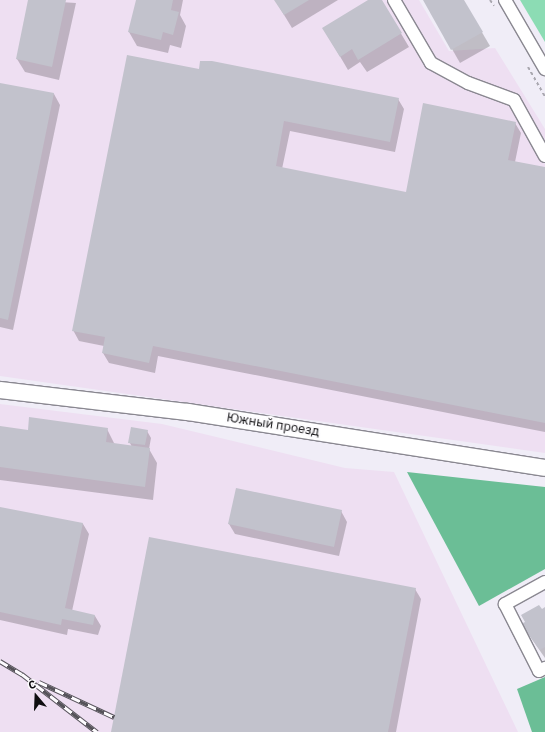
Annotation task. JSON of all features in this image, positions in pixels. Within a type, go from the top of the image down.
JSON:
[{"type":"main road","name":"Южный проезд","points":[[0,390],[188,412],[545,468]]},
{"type":"street","points":[[394,0],[431,62],[468,83],[514,100],[545,156]]},
{"type":"street","points":[[505,0],[545,69]]},
{"type":"street","points":[[545,582],[505,604],[539,671],[545,668]]},
{"type":"shaded area","points":[[0,0],[419,0],[449,51],[495,48],[545,129],[545,453],[0,376]]},
{"type":"shaded area","points":[[0,404],[162,424],[345,468],[394,472],[518,732],[0,732]]},
{"type":"green space","points":[[520,0],[545,0],[545,42]]},
{"type":"green space","points":[[407,472],[545,487],[545,569],[479,606]]},
{"type":"green space","points":[[545,677],[545,732],[532,732],[517,689]]},
{"type":"building","points":[[28,0],[66,0],[52,67],[16,59]]},
{"type":"building","points":[[136,0],[173,0],[171,10],[179,12],[173,35],[163,32],[161,40],[128,32]]},
{"type":"building","points":[[274,0],[309,0],[284,15]]},
{"type":"building","points":[[368,0],[382,0],[402,33],[358,60],[352,49],[340,57],[322,28]]},
{"type":"building","points":[[423,0],[464,0],[483,32],[451,50]]},
{"type":"building","points":[[127,55],[199,69],[200,61],[212,61],[399,98],[390,142],[284,121],[276,166],[406,192],[423,103],[516,122],[508,160],[545,167],[545,423],[153,346],[149,363],[102,353],[105,337],[72,331]]},
{"type":"building","points":[[0,83],[54,93],[8,320],[0,318]]},
{"type":"building","points":[[29,417],[108,428],[106,442],[150,448],[145,487],[0,467],[0,426],[28,430]]},
{"type":"building","points":[[131,427],[148,430],[145,445],[128,443]]},
{"type":"building","points":[[236,488],[342,510],[334,547],[228,524]]},
{"type":"building","points":[[0,507],[83,523],[65,608],[95,615],[93,625],[62,619],[61,625],[0,612]]},
{"type":"building","points":[[149,537],[416,588],[388,732],[111,732]]},
{"type":"building","points":[[539,605],[542,609],[545,607],[545,647],[540,650],[521,624],[525,622],[521,615]]},
{"type":"railway","points":[[0,661],[22,674],[97,732]]},
{"type":"railway","points":[[39,682],[114,717]]}]
